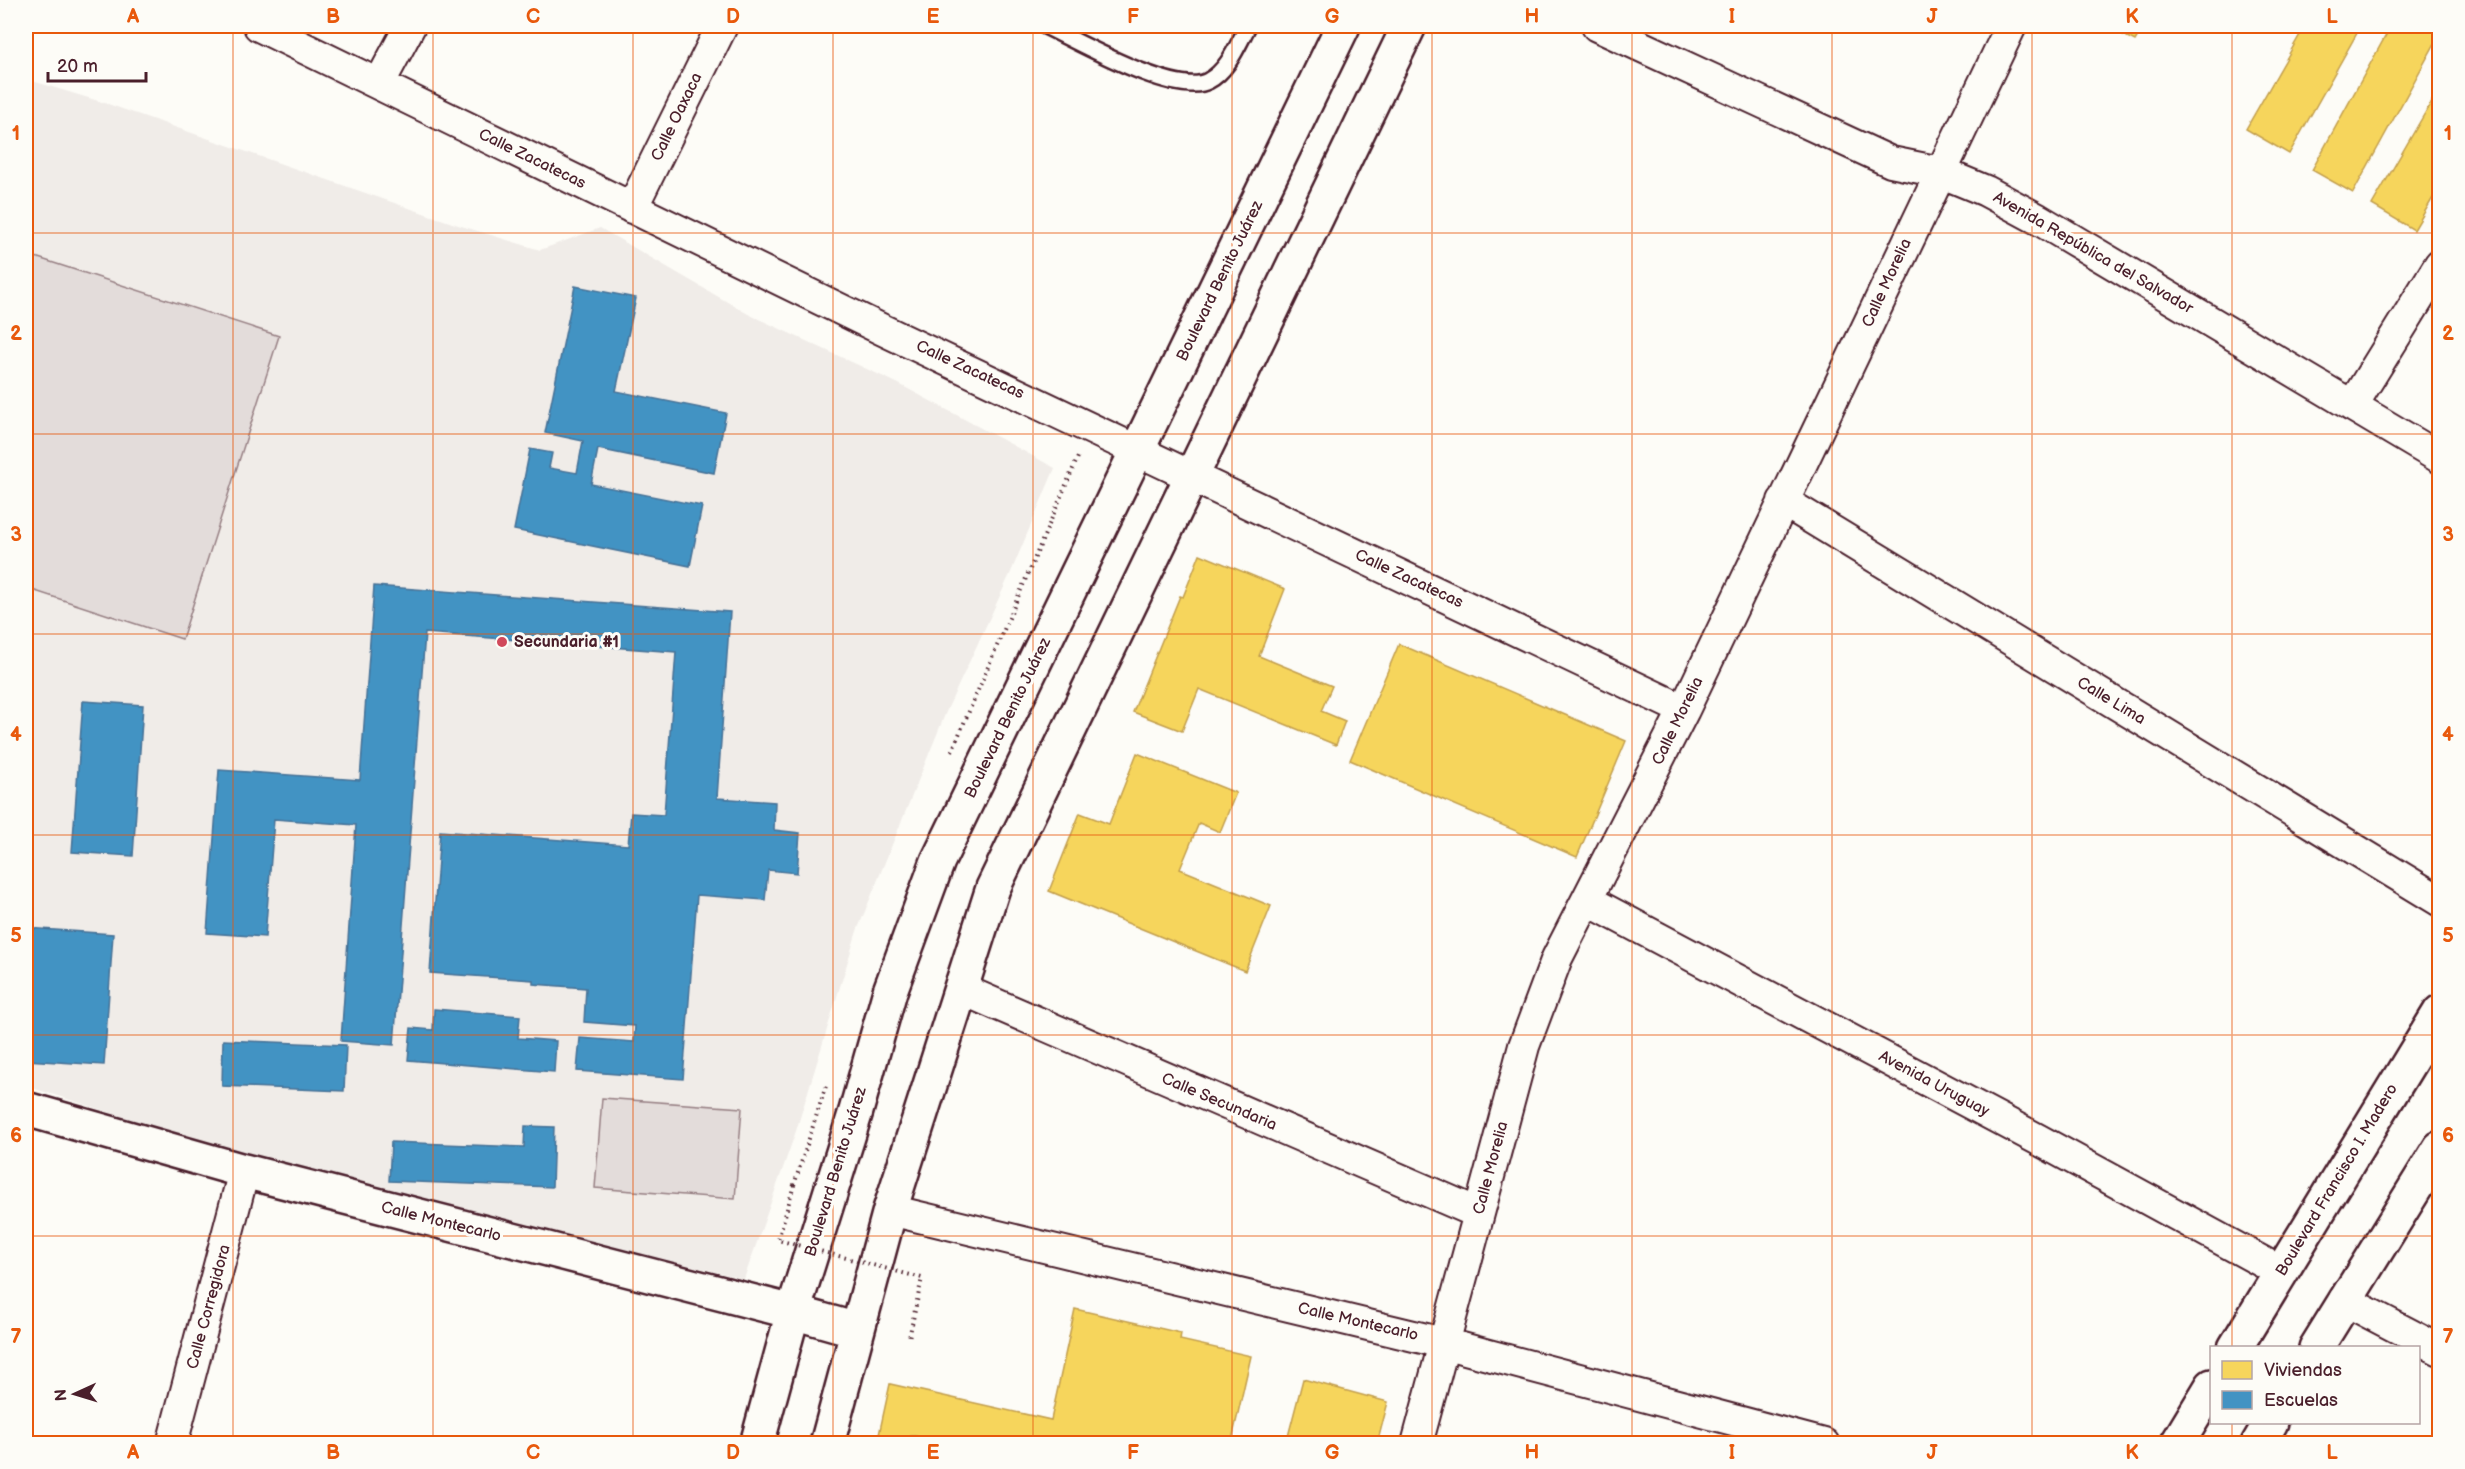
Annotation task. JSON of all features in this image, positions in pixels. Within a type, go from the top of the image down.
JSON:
[{"type":"main road","name":"Boulevard Benito Juárez","points":[[757,1443],[793,1312],[856,1111],[890,991],[938,861],[1343,26]]},
{"type":"main road","points":[[827,1443],[890,1210],[993,888],[1190,475],[1409,26]]},
{"type":"main road","name":"Boulevard Francisco I. Madero","points":[[2236,1346],[2439,1012]]},
{"type":"main road","name":"Calle Montecarlo","points":[[26,1109],[244,1171],[857,1330]]},
{"type":"main road","points":[[2317,1346],[2439,1148]]},
{"type":"main road","points":[[2177,1443],[2210,1388]]},
{"type":"main road","points":[[2258,1443],[2270,1424]]},
{"type":"street","name":"Calle Zacatecas","points":[[259,26],[632,208],[1684,710]]},
{"type":"street","points":[[379,84],[410,26]]},
{"type":"street","name":"Calle Oaxaca","points":[[632,208],[722,26]]},
{"type":"street","name":"Avenida República del Salvador","points":[[1597,26],[1891,162],[1940,172],[1986,191],[2038,219],[2439,458]]},
{"type":"street","name":"Calle Morelia","points":[[1417,1443],[1524,1046],[1557,958],[1684,710],[2011,26]]},
{"type":"street","points":[[2352,406],[2439,264]]},
{"type":"street","name":"Calle Lima","points":[[1783,501],[2439,901]]},
{"type":"street","name":"Avenida Uruguay","points":[[1587,900],[2018,1129],[2280,1272]]},
{"type":"street","name":"Calle Secundaria","points":[[961,989],[1478,1213]]},
{"type":"street","name":"Calle Corregidora","points":[[172,1443],[244,1171]]},
{"type":"street","name":"Calle Montecarlo","points":[[890,1210],[1443,1343],[1824,1443]]},
{"type":"street","points":[[2344,1300],[2439,1350]]},
{"type":"lane","points":[[1045,26],[1159,78],[1185,86],[1200,86],[1218,75],[1248,26]]},
{"type":"path","points":[[794,1185],[778,1240],[922,1278],[909,1338]]},
{"type":"shaded area","name":"Secundaria #1","points":[[26,79],[105,103],[458,225],[540,250],[600,228],[748,314],[897,383],[1055,468],[1011,572],[946,712],[857,931],[796,1131],[744,1279],[237,1153],[26,1086]]},
{"type":"shaded area","points":[[26,254],[279,336],[182,639],[26,588]]},
{"type":"shaded area","points":[[602,1098],[742,1108],[735,1199],[595,1188]]},
{"type":"building: Viviendas","points":[[2106,26],[2144,26],[2135,41]]},
{"type":"building: Viviendas","points":[[2305,26],[2361,26],[2289,154],[2246,129]]},
{"type":"building: Viviendas","points":[[2391,26],[2440,26],[2440,34],[2353,193],[2312,170]]},
{"type":"building: Viviendas","points":[[2440,87],[2440,186],[2414,230],[2372,205]]},
{"type":"building: Viviendas","points":[[1200,554],[1285,589],[1259,656],[1332,686],[1321,711],[1345,721],[1336,745],[1199,689],[1182,731],[1133,712],[1180,596],[1183,597]]},
{"type":"building: Viviendas","points":[[1399,644],[1626,741],[1577,857],[1350,760]]},
{"type":"building: Viviendas","points":[[1137,753],[1236,793],[1220,832],[1199,823],[1180,869],[1271,906],[1245,971],[1049,891],[1080,813],[1109,824]]},
{"type":"building: Viviendas","points":[[1075,1309],[1181,1333],[1180,1340],[1251,1356],[1231,1444],[949,1444],[911,1435],[910,1444],[877,1444],[890,1384],[1051,1420]]},
{"type":"building: Viviendas","points":[[1303,1379],[1388,1402],[1377,1444],[1286,1444]]},
{"type":"building: Escuelas","points":[[575,286],[636,298],[616,391],[726,413],[714,473],[598,449],[591,484],[702,506],[690,566],[514,530],[530,449],[552,453],[549,468],[577,473],[583,441],[545,433]]},
{"type":"building: Escuelas","points":[[374,586],[730,612],[717,798],[775,802],[774,830],[800,833],[797,873],[768,870],[765,900],[697,895],[683,1079],[577,1071],[580,1038],[634,1042],[635,1026],[584,1022],[586,988],[533,984],[533,980],[430,973],[440,831],[628,845],[631,813],[664,815],[676,652],[425,633],[394,1045],[341,1041],[356,825],[274,819],[265,937],[207,933],[219,770],[360,780]]},
{"type":"building: Escuelas","points":[[83,701],[143,705],[133,856],[72,852]]},
{"type":"building: Escuelas","points":[[26,928],[113,934],[104,1065],[26,1060]]},
{"type":"building: Escuelas","points":[[434,1009],[520,1016],[518,1038],[556,1041],[554,1072],[408,1060],[411,1028],[433,1030]]},
{"type":"building: Escuelas","points":[[223,1040],[346,1045],[344,1091],[222,1086]]},
{"type":"building: Escuelas","points":[[525,1126],[554,1127],[552,1187],[389,1181],[391,1142],[524,1147]]},
{"type":"place","name":"Secundaria #1","points":[[502,642]]}]
